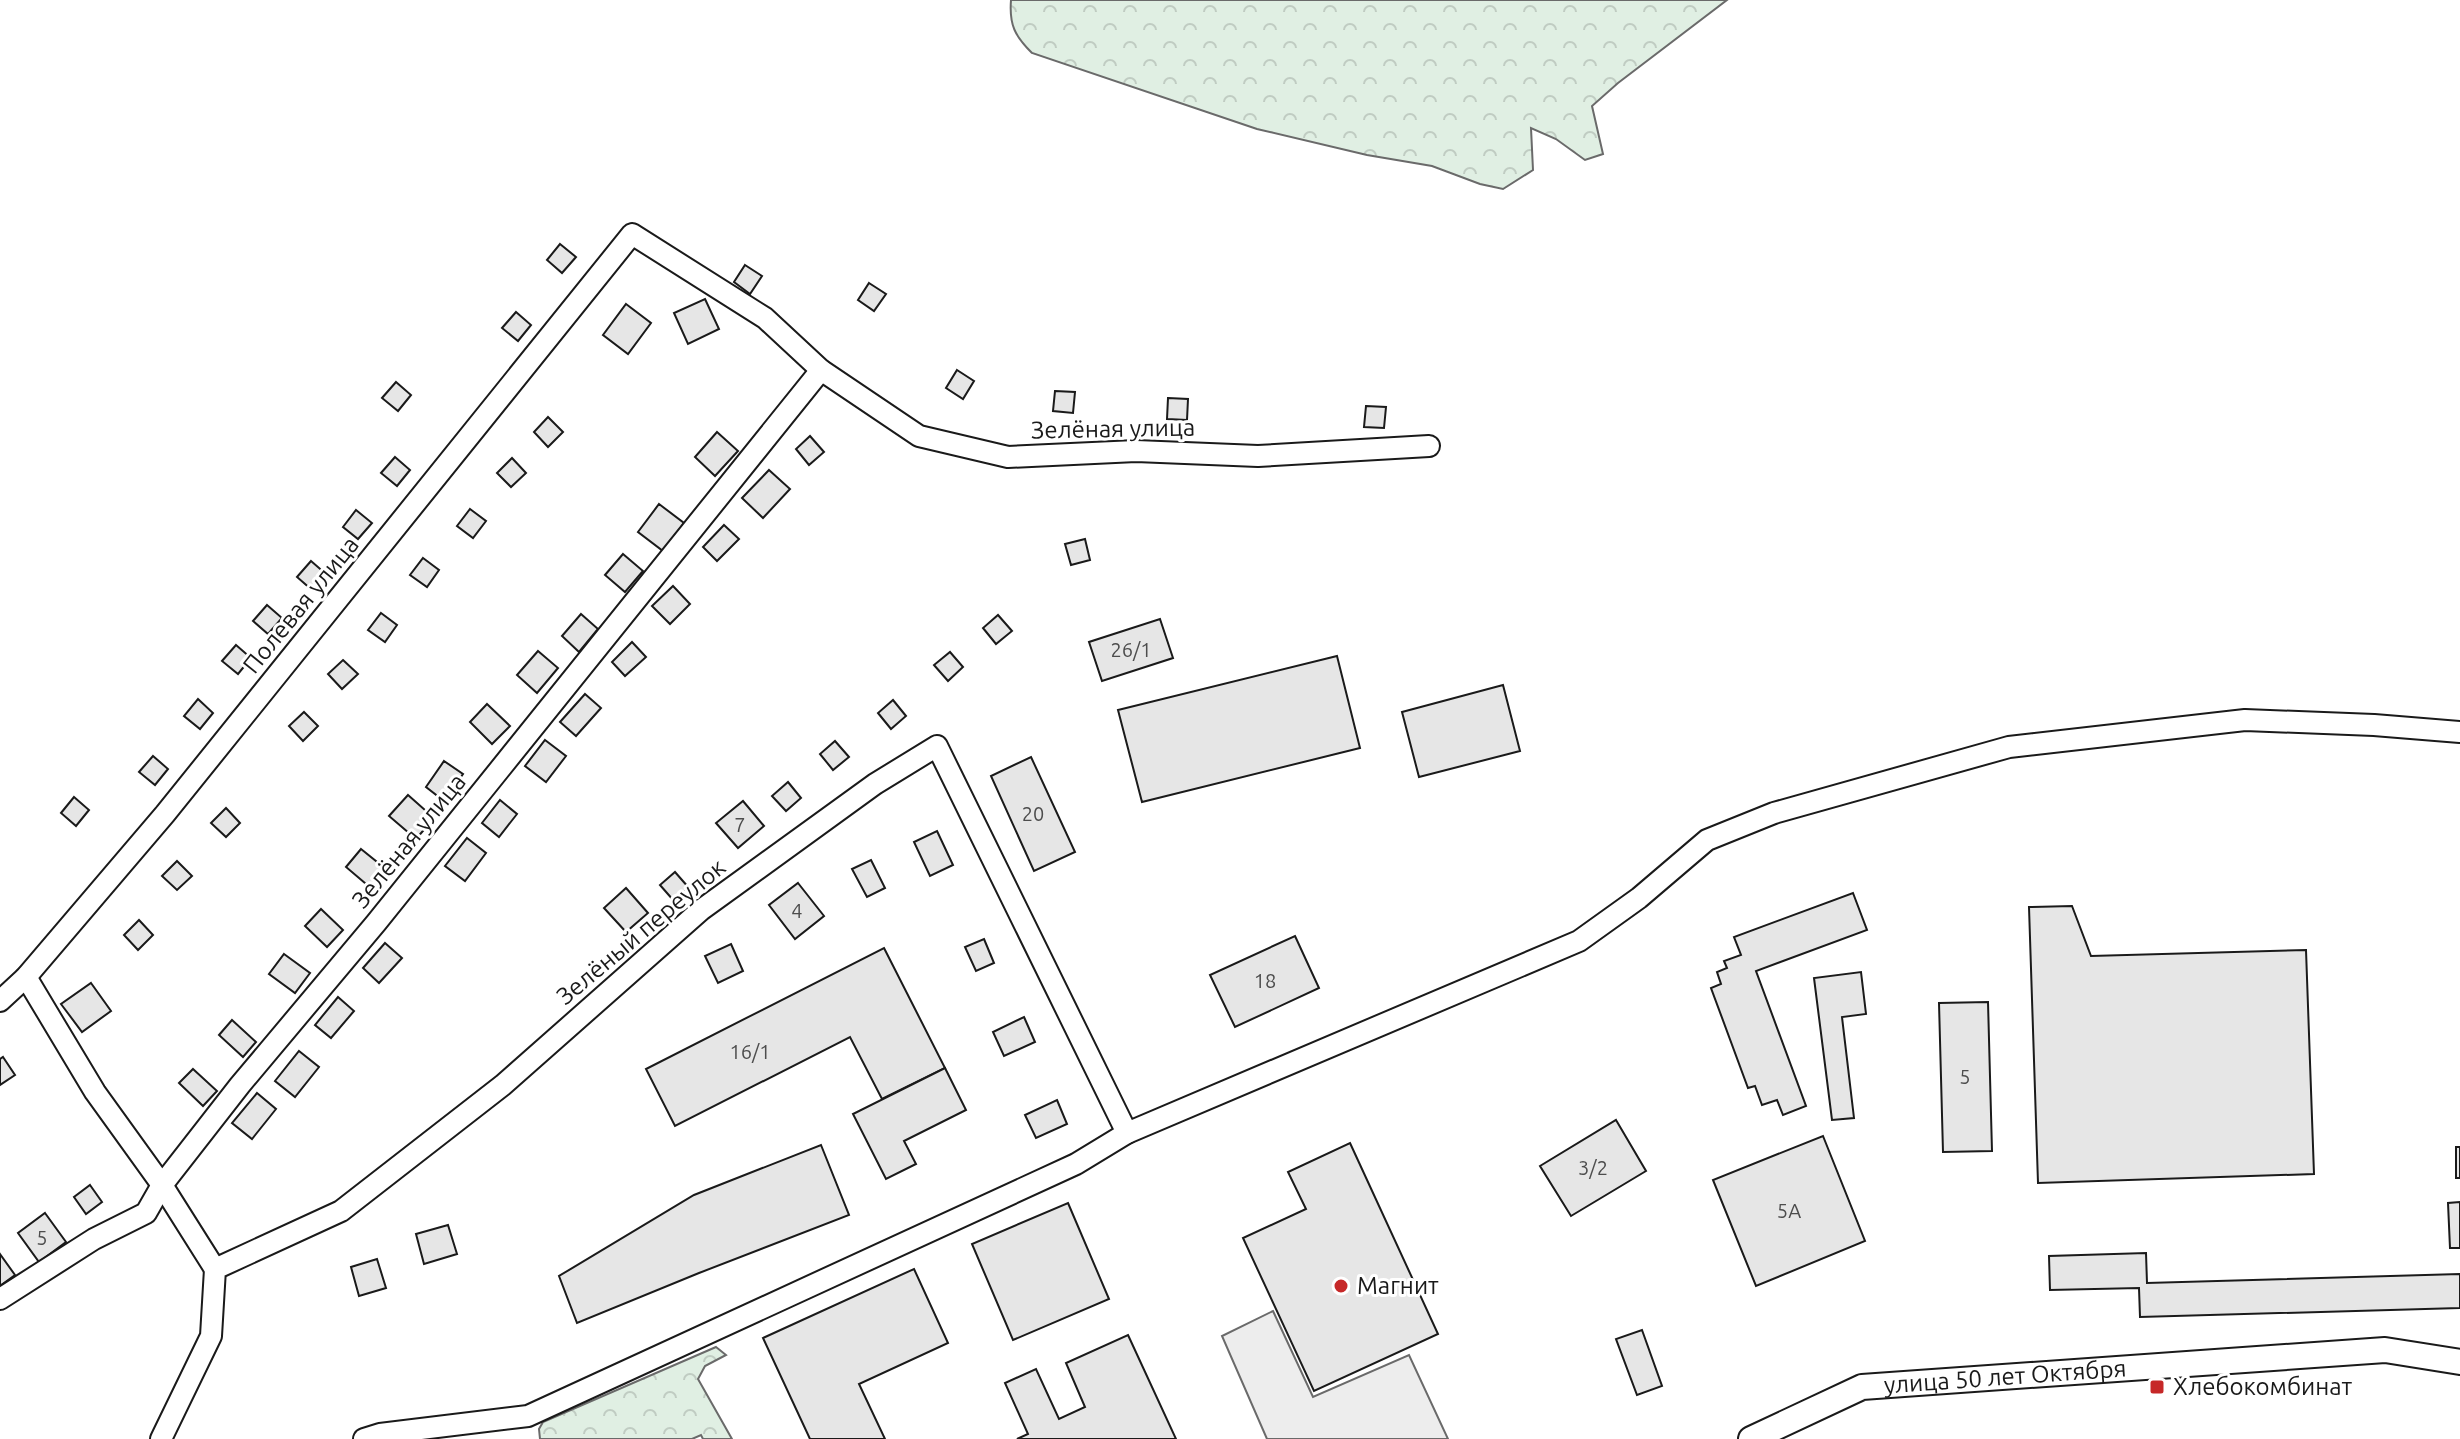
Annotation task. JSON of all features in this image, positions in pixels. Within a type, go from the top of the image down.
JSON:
[{"type":"street","name":"Зелёная улица","points":[[632,234],[765,318],[821,370],[919,436],[1008,457],[1136,451],[1258,456],[1429,446]]},
{"type":"street","name":"Полевая улица","points":[[0,1001],[26,977],[194,778],[632,234]]},
{"type":"street","name":"Зелёная улица","points":[[0,1299],[94,1239],[146,1213],[162,1185],[240,1085],[376,923],[821,370]]},
{"type":"street","points":[[364,1439],[380,1434],[528,1416],[1076,1164],[1127,1133],[1579,941],[1639,898],[1707,840],[1774,813],[2009,747],[2245,720],[2460,732]]},
{"type":"street","name":"Зелёный переулок","points":[[215,1269],[341,1211],[503,1085],[701,910],[875,784],[937,746],[1127,1133]]},
{"type":"street","points":[[26,977],[95,1092],[162,1185],[215,1269],[211,1336],[161,1439]]},
{"type":"street","name":"улица 50 лет Октября","points":[[1751,1439],[1862,1387],[2385,1350],[2460,1362]]},
{"type":"green space","points":[[1011,0],[1727,0],[1592,106],[1603,154],[1585,160],[1556,139],[1531,128],[1533,170],[1503,189],[1432,166],[1367,155],[1257,129],[1032,53],[1014,30]]},
{"type":"green space","points":[[716,1347],[726,1355],[705,1366],[698,1379],[732,1439],[703,1439],[701,1435],[692,1439],[540,1439],[539,1429],[543,1422]]},
{"type":"shaded area","points":[[1273,1311],[1313,1397],[1409,1355],[1448,1439],[1267,1439],[1222,1336]]},
{"type":"building","points":[[560,244],[576,257],[562,273],[547,260]]},
{"type":"building","points":[[745,265],[762,276],[750,294],[734,282]]},
{"type":"building","points":[[869,283],[886,294],[874,311],[858,300]]},
{"type":"building","points":[[705,299],[719,329],[688,344],[674,313]]},
{"type":"building","points":[[626,304],[651,323],[628,354],[603,335]]},
{"type":"building","points":[[516,312],[531,325],[518,341],[502,328]]},
{"type":"building","points":[[957,370],[974,381],[963,399],[946,388]]},
{"type":"building","points":[[396,382],[411,395],[398,411],[382,398]]},
{"type":"building","points":[[1055,391],[1075,392],[1073,413],[1053,411]]},
{"type":"building","points":[[1168,398],[1188,399],[1187,420],[1167,419]]},
{"type":"building","points":[[1366,406],[1386,407],[1384,428],[1364,427]]},
{"type":"building","points":[[548,417],[563,432],[548,447],[534,432]]},
{"type":"building","points":[[717,432],[738,451],[715,476],[695,457]]},
{"type":"building","points":[[810,436],[824,452],[809,465],[796,449]]},
{"type":"building","points":[[395,457],[410,470],[397,486],[381,473]]},
{"type":"building","points":[[512,458],[526,473],[511,487],[497,473]]},
{"type":"building","points":[[769,470],[790,489],[763,518],[742,498]]},
{"type":"building","points":[[659,504],[684,523],[663,551],[638,532]]},
{"type":"building","points":[[470,509],[486,521],[473,538],[457,526]]},
{"type":"building","points":[[356,510],[372,523],[358,539],[343,527]]},
{"type":"building","points":[[724,525],[739,539],[717,561],[703,547]]},
{"type":"building","points":[[1085,539],[1090,560],[1071,565],[1065,544]]},
{"type":"building","points":[[623,554],[643,571],[625,592],[605,575]]},
{"type":"building","points":[[423,558],[439,570],[427,587],[410,575]]},
{"type":"building","points":[[311,561],[326,574],[312,590],[297,577]]},
{"type":"building","points":[[673,586],[690,604],[670,624],[652,606]]},
{"type":"building","points":[[267,605],[282,618],[268,634],[253,621]]},
{"type":"building","points":[[381,613],[397,625],[385,642],[368,630]]},
{"type":"building","points":[[581,614],[598,629],[579,652],[562,636]]},
{"type":"building","points":[[998,615],[1012,631],[996,644],[983,628]]},
{"type":"building","points":[[1160,619],[1173,658],[1102,681],[1089,642]]},
{"type":"building","points":[[632,642],[646,657],[625,676],[612,662]]},
{"type":"building","points":[[236,645],[251,658],[238,674],[222,661]]},
{"type":"building","points":[[538,651],[558,668],[537,693],[517,675]]},
{"type":"building","points":[[950,652],[963,667],[948,681],[934,665]]},
{"type":"building","points":[[1337,656],[1360,748],[1142,802],[1118,710]]},
{"type":"building","points":[[343,660],[358,674],[342,689],[328,674]]},
{"type":"building","points":[[1503,685],[1520,751],[1419,777],[1402,712]]},
{"type":"building","points":[[585,694],[601,708],[576,736],[560,722]]},
{"type":"building","points":[[198,699],[213,713],[200,729],[184,716]]},
{"type":"building","points":[[893,700],[906,716],[891,729],[878,713]]},
{"type":"building","points":[[487,704],[510,726],[492,744],[470,722]]},
{"type":"building","points":[[304,712],[318,726],[303,741],[289,726]]},
{"type":"building","points":[[545,740],[566,756],[546,782],[525,766]]},
{"type":"building","points":[[835,741],[849,757],[833,770],[820,754]]},
{"type":"building","points":[[153,756],[168,769],[155,785],[139,772]]},
{"type":"building","points":[[1031,757],[1075,852],[1034,871],[991,776]]},
{"type":"building","points":[[444,761],[463,774],[444,801],[426,787]]},
{"type":"building","points":[[788,782],[801,798],[786,811],[772,796]]},
{"type":"building","points":[[408,795],[434,818],[416,839],[389,816]]},
{"type":"building","points":[[74,797],[89,810],[76,826],[61,813]]},
{"type":"building","points":[[500,800],[517,814],[499,837],[482,823]]},
{"type":"building","points":[[743,801],[764,826],[738,848],[716,823]]},
{"type":"building","points":[[226,808],[240,823],[226,837],[211,823]]},
{"type":"building","points":[[937,831],[953,865],[930,876],[914,842]]},
{"type":"building","points":[[467,838],[486,853],[465,881],[445,866]]},
{"type":"building","points":[[361,849],[387,870],[372,889],[346,867]]},
{"type":"building","points":[[871,860],[885,888],[867,897],[852,869]]},
{"type":"building","points":[[177,861],[192,876],[177,890],[162,876]]},
{"type":"building","points":[[675,872],[689,888],[674,901],[660,885]]},
{"type":"building","points":[[798,883],[824,916],[795,939],[769,905]]},
{"type":"building","points":[[626,888],[648,913],[626,932],[604,908]]},
{"type":"building","points":[[1853,893],[1867,930],[1756,971],[1806,1106],[1783,1115],[1777,1100],[1762,1105],[1755,1086],[1748,1088],[1711,988],[1721,984],[1717,972],[1727,968],[1724,961],[1741,955],[1734,937]]},
{"type":"building","points":[[2072,906],[2091,956],[2306,950],[2314,1174],[2038,1183],[2029,907]]},
{"type":"building","points":[[321,909],[343,930],[327,947],[305,926]]},
{"type":"building","points":[[139,920],[153,935],[138,950],[124,935]]},
{"type":"building","points":[[1295,936],[1319,988],[1235,1027],[1210,975]]},
{"type":"building","points":[[984,939],[994,963],[976,971],[965,947]]},
{"type":"building","points":[[385,943],[402,958],[379,983],[363,968]]},
{"type":"building","points":[[731,944],[743,971],[718,983],[705,956]]},
{"type":"building","points":[[884,948],[945,1068],[882,1099],[850,1037],[675,1126],[646,1069]]},
{"type":"building","points":[[284,954],[310,973],[295,993],[269,974]]},
{"type":"building","points":[[1861,972],[1866,1014],[1842,1017],[1854,1118],[1832,1120],[1814,978]]},
{"type":"building","points":[[91,983],[111,1011],[82,1032],[61,1004]]},
{"type":"building","points":[[338,997],[354,1011],[331,1038],[315,1025]]},
{"type":"building","points":[[1988,1002],[1992,1151],[1943,1152],[1939,1003]]},
{"type":"building","points":[[1024,1017],[1035,1042],[1004,1056],[993,1032]]},
{"type":"building","points":[[232,1020],[256,1042],[243,1057],[219,1035]]},
{"type":"building","points":[[299,1051],[319,1067],[295,1097],[275,1081]]},
{"type":"building","points":[[3,1057],[15,1075],[0,1085],[0,1059]]},
{"type":"building","points":[[945,1068],[966,1110],[904,1141],[916,1164],[886,1179],[853,1114]]},
{"type":"building","points":[[193,1069],[217,1091],[203,1106],[179,1083]]},
{"type":"building","points":[[257,1093],[276,1109],[252,1139],[232,1123]]},
{"type":"building","points":[[1057,1100],[1067,1124],[1036,1138],[1025,1115]]},
{"type":"building","points":[[1616,1120],[1646,1171],[1571,1216],[1540,1166]]},
{"type":"building","points":[[1823,1136],[1865,1241],[1756,1286],[1713,1180]]},
{"type":"building","name":"Магнит","points":[[1350,1143],[1438,1334],[1314,1391],[1243,1238],[1306,1209],[1288,1172]]},
{"type":"building","points":[[821,1145],[849,1215],[577,1323],[559,1276],[694,1195]]},
{"type":"building","points":[[2456,1147],[2460,1147],[2460,1178],[2456,1178]]},
{"type":"building","points":[[90,1185],[102,1202],[86,1214],[74,1197]]},
{"type":"building","points":[[2460,1202],[2460,1248],[2450,1248],[2448,1203]]},
{"type":"building","points":[[1068,1203],[1109,1299],[1013,1340],[972,1244]]},
{"type":"building","points":[[45,1213],[66,1242],[39,1262],[18,1233]]},
{"type":"building","points":[[448,1225],[457,1254],[424,1264],[416,1234]]},
{"type":"building","points":[[2146,1253],[2147,1283],[2460,1274],[2460,1308],[2140,1317],[2139,1288],[2050,1290],[2049,1256]]},
{"type":"building","points":[[0,1254],[15,1275],[0,1286]]},
{"type":"building","points":[[377,1259],[386,1288],[359,1296],[351,1267]]},
{"type":"building","points":[[914,1269],[948,1343],[859,1384],[885,1439],[810,1439],[763,1338]]},
{"type":"building","points":[[1642,1330],[1662,1386],[1637,1395],[1616,1339]]},
{"type":"building","points":[[1128,1335],[1176,1439],[1017,1439],[1028,1434],[1005,1383],[1036,1369],[1059,1419],[1085,1407],[1066,1363]]},
{"type":"place","name":"Магнит","points":[[1341,1286]]},
{"type":"place","name":"Хлебокомбинат","points":[[2157,1387]]}]
